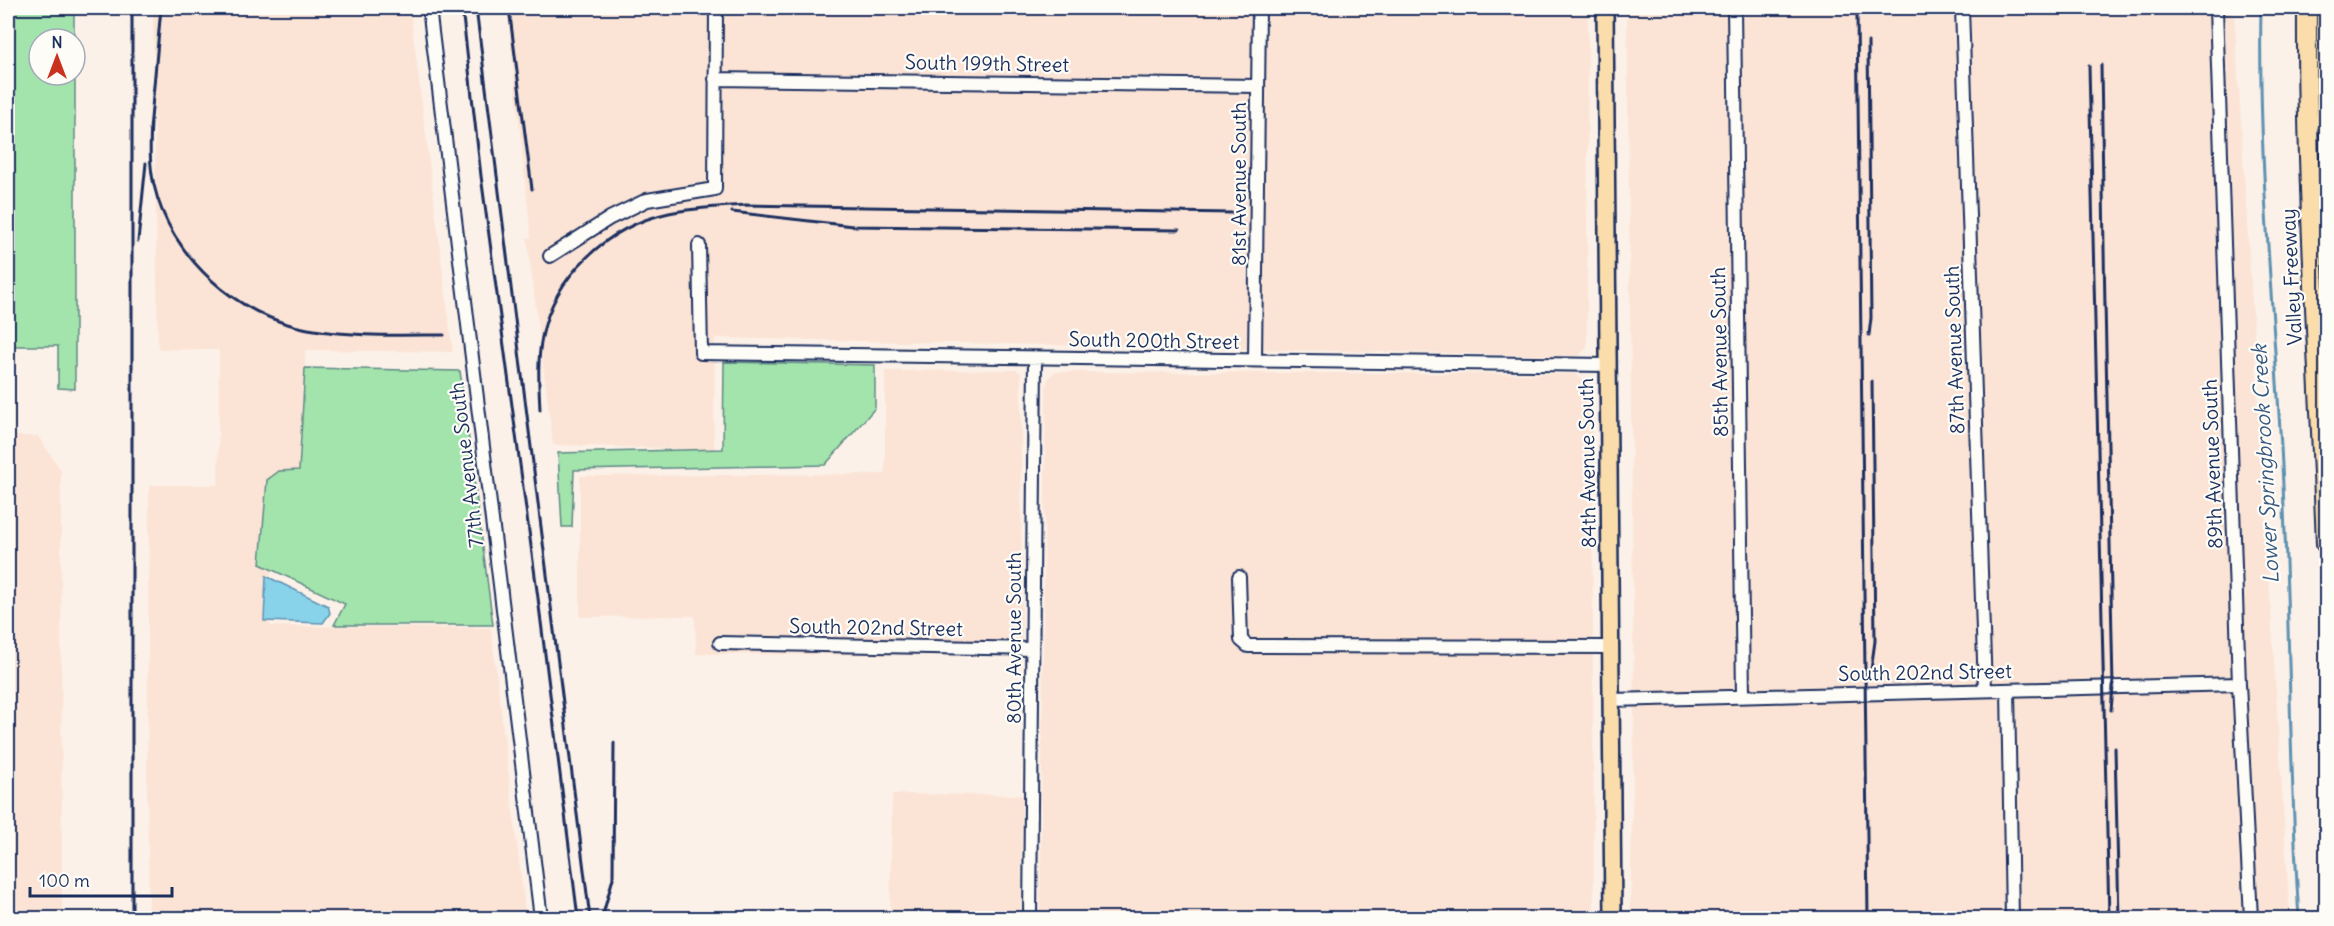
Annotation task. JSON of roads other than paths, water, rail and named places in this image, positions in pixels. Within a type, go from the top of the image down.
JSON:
[{"type":"highway","name":"Valley Freeway","points":[[2307,8],[2309,163],[2326,544]]},
{"type":"highway","points":[[2326,8],[2326,125]]},
{"type":"main road","name":"84th Avenue South","points":[[1605,8],[1613,918]]},
{"type":"street","name":"77th Avenue South","points":[[429,8],[541,918]]},
{"type":"street","points":[[550,256],[610,218],[647,200],[715,189],[716,8]]},
{"type":"street","name":"81st Avenue South","points":[[1255,360],[1259,8]]},
{"type":"street","name":"85th Avenue South","points":[[1734,8],[1743,696]]},
{"type":"street","name":"87th Avenue South","points":[[1962,8],[1985,690]]},
{"type":"street","name":"89th Avenue South","points":[[2216,8],[2239,684],[2251,918]]},
{"type":"street","name":"South 199th Street","points":[[715,79],[1258,86]]},
{"type":"street","name":"South 200th Street","points":[[699,245],[700,353],[1607,365]]},
{"type":"street","name":"80th Avenue South","points":[[1030,918],[1035,358]]},
{"type":"street","points":[[1239,577],[1241,640],[1248,646],[1611,647]]},
{"type":"street","name":"South 202nd Street","points":[[720,643],[1032,649]]},
{"type":"street","name":"South 202nd Street","points":[[1611,700],[2239,684]]},
{"type":"street","points":[[2008,690],[2012,918]]},
{"type":"water","points":[[266,576],[328,606],[330,613],[323,623],[264,621]]},
{"type":"waterway","name":"Lower Springbrook Creek","points":[[2261,8],[2264,179],[2282,465],[2299,918]]},
{"type":"railway","points":[[132,8],[132,918]]},
{"type":"railway","points":[[150,130],[161,8]]},
{"type":"railway","points":[[462,8],[481,176],[538,598],[578,918]]},
{"type":"railway","points":[[476,8],[590,918]]},
{"type":"railway","points":[[509,8],[532,189]]},
{"type":"railway","points":[[1857,15],[1868,918]]},
{"type":"railway","points":[[1868,42],[1871,318],[1869,335]]},
{"type":"railway","points":[[2101,65],[2105,309]]},
{"type":"railway","points":[[2089,66],[2109,918]]},
{"type":"railway","points":[[151,122],[151,169],[162,211],[175,236],[191,259],[232,297],[282,322],[308,329],[359,334],[444,335]]},
{"type":"railway","points":[[138,241],[146,163]]},
{"type":"railway","points":[[540,410],[539,374],[542,337],[548,315],[571,274],[587,257],[625,229],[669,213],[746,205],[1232,213]]},
{"type":"railway","points":[[732,212],[853,226],[1179,230]]},
{"type":"railway","points":[[2105,302],[2113,687],[2111,710]]},
{"type":"railway","points":[[1871,670],[1875,641],[1872,381]]},
{"type":"railway","points":[[602,918],[613,878],[614,743]]},
{"type":"railway","points":[[2115,748],[2119,918]]}]
